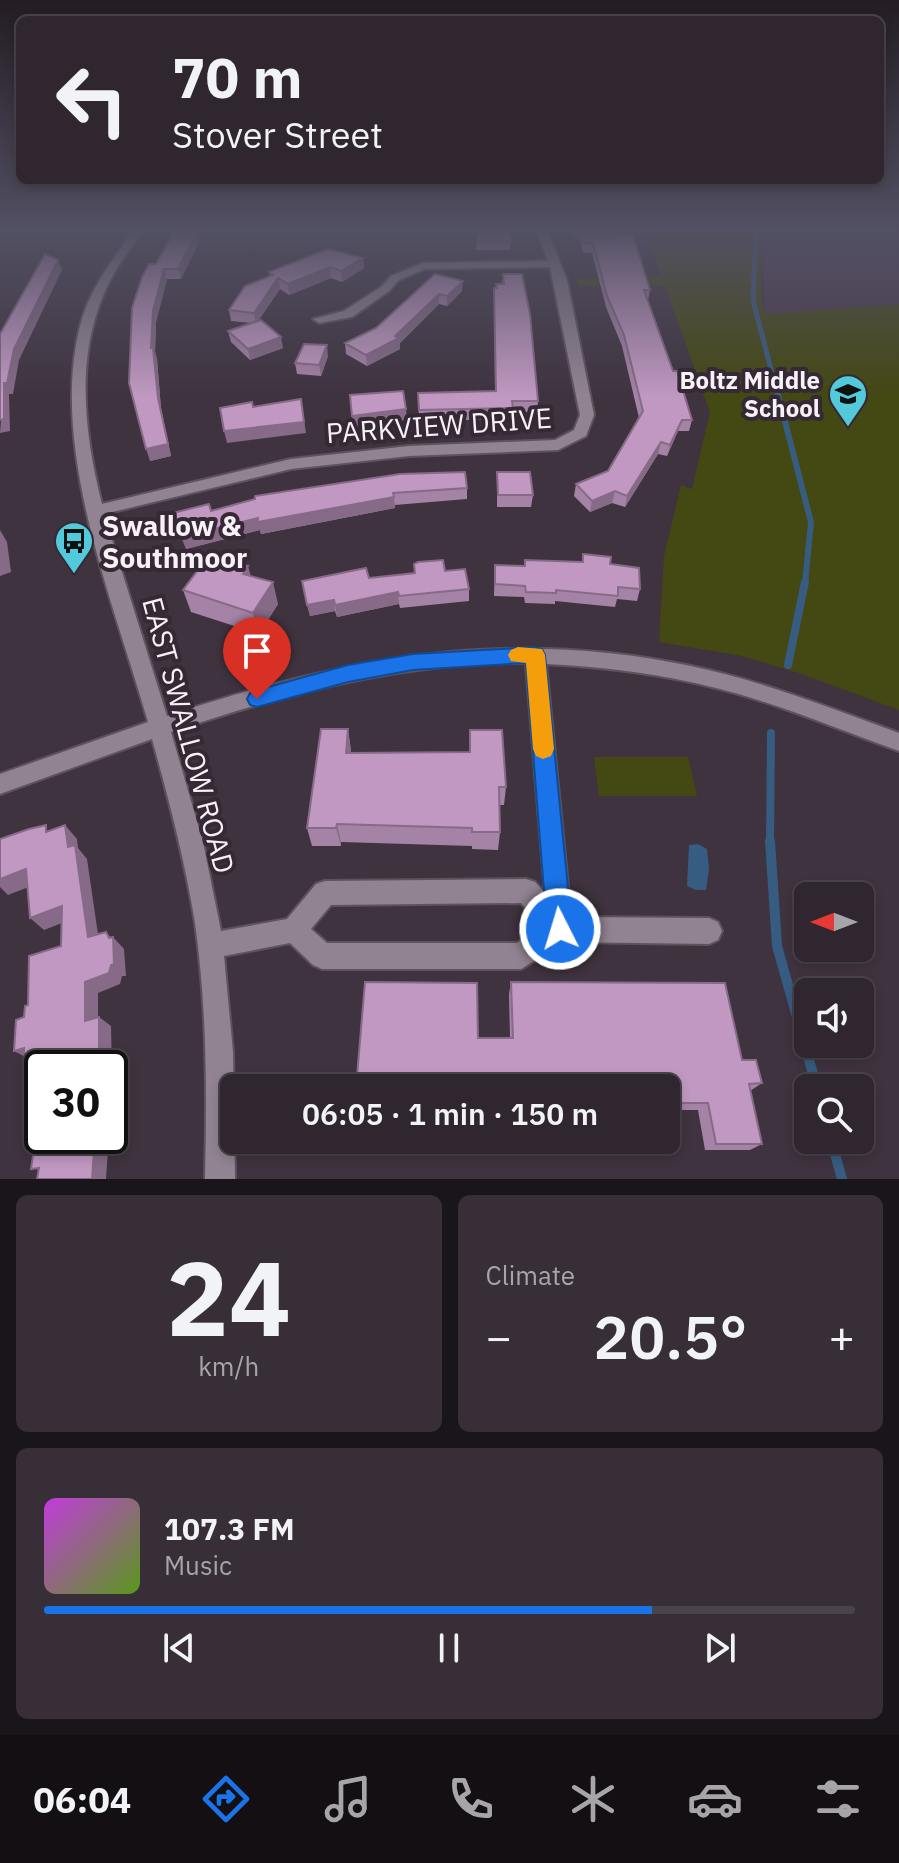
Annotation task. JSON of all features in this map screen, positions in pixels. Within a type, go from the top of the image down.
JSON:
[{"type":"street","name":"EAST SWALLOW ROAD","points":[[102,286],[85,327],[76,373],[75,407],[79,440],[94,511],[191,842],[213,945],[222,1088],[220,1179]]},
{"type":"street","points":[[319,319],[348,314],[388,286]]},
{"type":"street","name":"PARKVIEW DRIVE","points":[[94,511],[291,464],[409,451],[543,448],[571,440],[581,433],[587,415],[562,286]]},
{"type":"street","points":[[535,655],[560,929]]},
{"type":"street","points":[[0,784],[159,729],[348,674],[413,662],[535,655],[597,659],[720,681],[787,701],[899,742]]},
{"type":"street","points":[[213,945],[294,930],[325,893],[526,891],[560,929]]},
{"type":"street","points":[[294,930],[322,956],[521,956],[560,929],[709,931]]},
{"type":"shaded area","name":"Boltz Middle School","points":[[764,286],[899,286],[899,710],[765,314]]},
{"type":"green space","points":[[665,286],[762,286],[765,314],[899,304],[899,710],[802,674],[742,656],[659,642],[664,556],[681,485],[692,489],[710,412]]},
{"type":"green space","points":[[594,757],[688,757],[697,796],[599,796]]},
{"type":"water","points":[[698,844],[707,849],[709,869],[706,890],[687,886],[689,845]]},
{"type":"building","points":[[27,286],[45,286],[14,349],[7,383],[4,383],[4,419],[0,420],[0,334]]},
{"type":"building","points":[[139,286],[160,286],[153,311],[151,348],[168,444],[146,449],[129,383],[132,308]]},
{"type":"building","points":[[245,286],[273,286],[254,313],[229,310]]},
{"type":"building","points":[[422,286],[458,286],[447,296],[439,294],[395,336],[399,338],[366,355],[345,343],[376,328]]},
{"type":"building","points":[[524,286],[538,401],[512,401],[513,408],[419,410],[418,393],[496,391],[494,288]]},
{"type":"building","points":[[604,286],[649,286],[650,290],[644,290],[673,371],[677,371],[692,420],[682,420],[670,445],[661,442],[627,496],[615,491],[592,501],[576,484],[608,471],[643,411],[624,335]]},
{"type":"building","points":[[261,320],[281,337],[248,349],[228,331]]},
{"type":"building","points":[[304,344],[327,345],[319,365],[295,363]]},
{"type":"building","points":[[403,391],[406,409],[352,416],[350,395]]},
{"type":"building","points":[[301,399],[304,422],[224,431],[220,408],[252,402],[253,407]]},
{"type":"building","points":[[465,472],[467,488],[393,493],[394,497],[258,522],[258,518],[181,537],[173,513],[209,504],[211,511],[255,499],[255,496],[400,474]]},
{"type":"building","points":[[497,472],[530,472],[533,495],[498,495]]},
{"type":"building","points":[[583,554],[611,557],[610,564],[639,568],[640,589],[618,587],[618,596],[556,590],[556,593],[526,592],[525,586],[495,584],[495,565],[525,566],[525,560],[583,562]]},
{"type":"building","points":[[219,560],[248,566],[243,574],[273,582],[253,613],[183,590],[201,566],[207,568]]},
{"type":"building","points":[[443,560],[445,571],[465,569],[469,589],[399,596],[398,592],[335,605],[334,600],[307,605],[302,581],[366,568],[369,578],[415,573],[414,564],[418,562]]},
{"type":"building","points":[[321,729],[348,729],[346,753],[470,752],[470,730],[502,730],[506,787],[499,787],[500,832],[472,832],[472,828],[337,824],[336,828],[307,828]]},
{"type":"building","points":[[46,825],[46,832],[65,825],[68,847],[75,845],[88,937],[106,932],[109,938],[113,937],[114,964],[109,973],[85,982],[85,1021],[99,1017],[99,1050],[24,1048],[14,1051],[16,1020],[24,1017],[25,1006],[28,1005],[29,956],[61,946],[62,906],[30,918],[26,869],[0,879],[0,839]]},
{"type":"building","points":[[365,982],[477,983],[478,1038],[513,1038],[511,982],[725,983],[742,1060],[756,1060],[762,1083],[749,1084],[762,1144],[716,1144],[708,1103],[680,1103],[680,1074],[357,1074]]},
{"type":"building","points":[[33,1154],[94,1154],[92,1179],[37,1179],[39,1168],[31,1169]]},
{"type":"waterway","points":[[754,286],[753,300],[775,385]]},
{"type":"waterway","points":[[775,383],[811,522],[805,584]]},
{"type":"waterway","points":[[788,665],[805,582]]},
{"type":"waterway","points":[[770,841],[771,733]]},
{"type":"waterway","points":[[770,841],[777,946],[813,1074]]},
{"type":"waterway","points":[[835,1154],[842,1179]]},
{"type":"slow traffic","points":[[518,655],[535,655],[543,749]]},
{"type":"place","name":"Boltz Middle School","points":[[848,428]]},
{"type":"place","name":"Swallow & Southmoor","points":[[74,575]]},
{"type":"route","points":[[257,699],[348,674],[413,662],[535,655],[560,929]]}]
